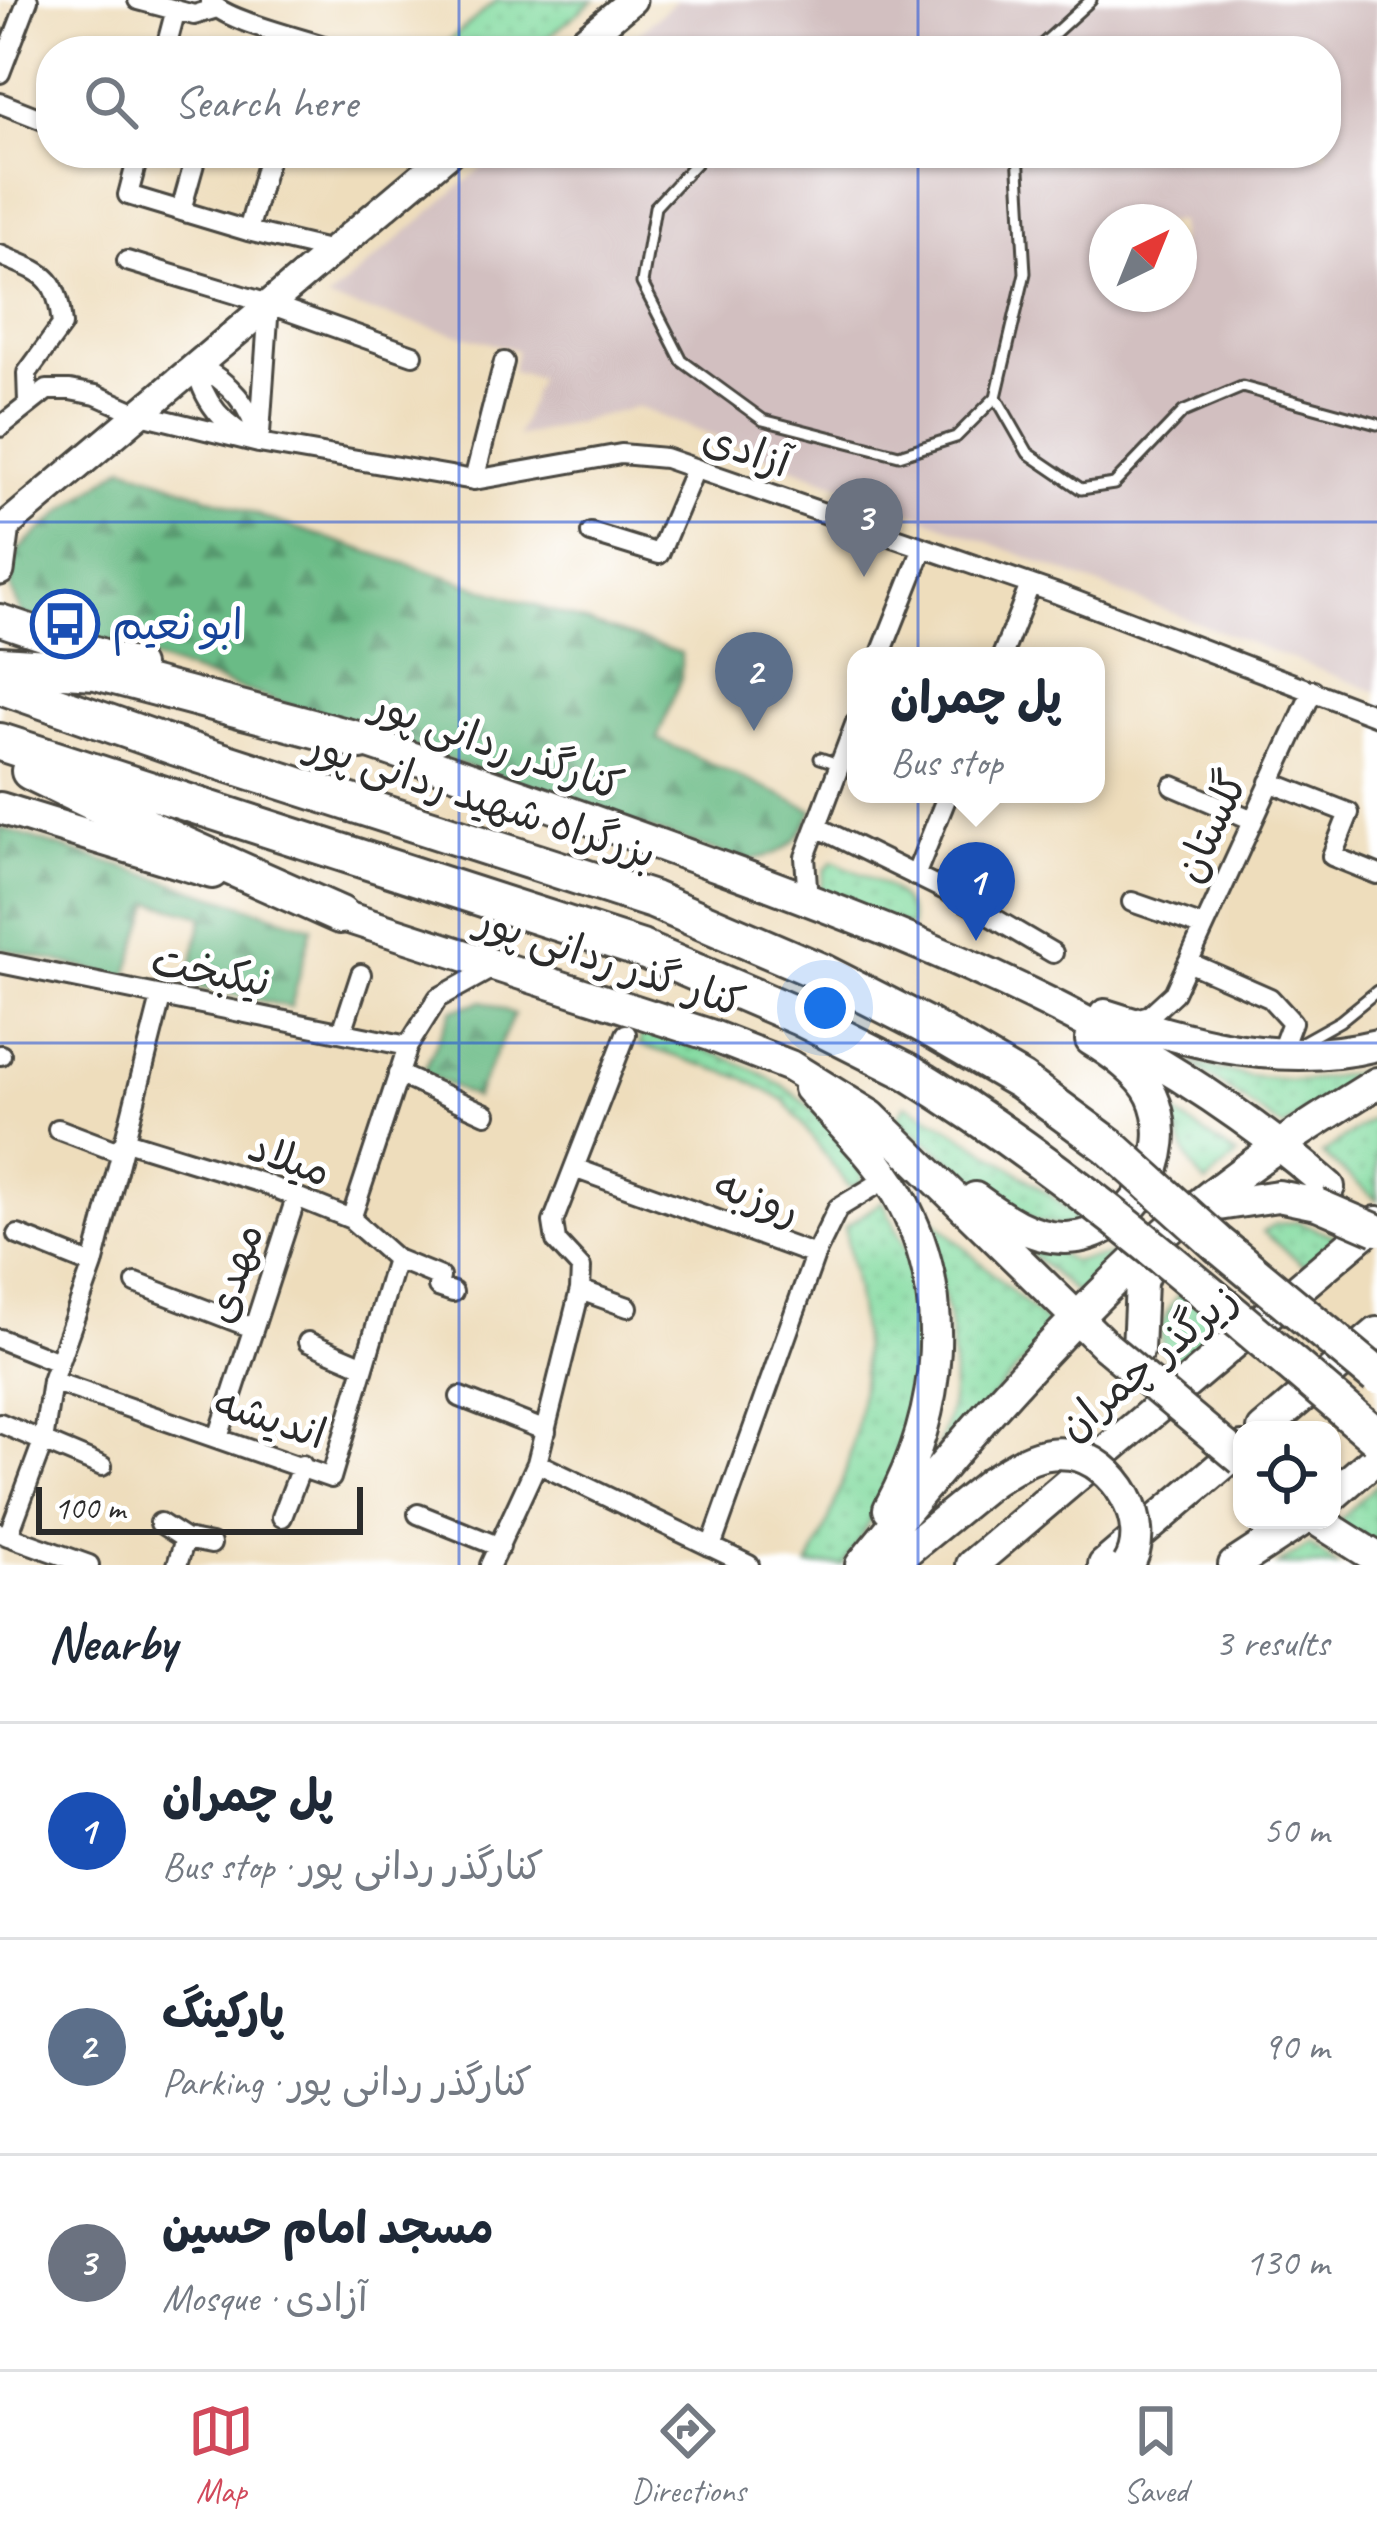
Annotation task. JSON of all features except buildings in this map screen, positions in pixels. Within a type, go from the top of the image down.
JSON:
[{"type":"highway","points":[[0,665],[96,671],[361,740]]},
{"type":"highway","name":"بزرگراه شهید ردانی پور","points":[[0,685],[653,900],[821,972],[1021,1081],[1109,1146],[1377,1376]]},
{"type":"highway","points":[[0,742],[641,949],[780,1008],[907,1071],[996,1125],[1078,1188],[1377,1437]]},
{"type":"highway","points":[[0,756],[340,915]]},
{"type":"main road","points":[[589,36],[632,0]]},
{"type":"main road","points":[[0,571],[3,528],[431,168]]},
{"type":"main road","points":[[0,582],[5,622]]},
{"type":"main road","name":"کنارگذر ردانی پور","points":[[5,622],[496,784],[932,947],[1133,1045],[1280,1143],[1323,1196]]},
{"type":"main road","name":"کنار گذر ردانی پور","points":[[0,808],[710,1035],[790,1066],[871,1116],[1106,1346],[1233,1447]]},
{"type":"main road","points":[[932,947],[1126,1022],[1251,1054],[1338,1054],[1377,1045]]},
{"type":"main road","points":[[871,1116],[1000,1216],[1034,1232],[1066,1238],[1092,1232],[1126,1213],[1153,1174],[1162,1132],[1151,1093],[1109,1051],[932,947]]},
{"type":"main road","points":[[790,1066],[897,1192],[917,1237],[930,1292],[936,1347],[931,1402],[914,1463],[858,1565]]},
{"type":"main road","points":[[858,1565],[1078,1319],[1157,1241],[1280,1143],[1377,1083]]},
{"type":"main road","points":[[1196,1209],[1250,1197],[1323,1196],[1377,1227]]},
{"type":"main road","name":"زیرگذر چمران","points":[[972,1565],[1377,1227]]},
{"type":"main road","points":[[1157,1241],[1141,1282],[1138,1350],[1173,1402]]},
{"type":"main road","points":[[1274,1421],[1377,1333]]},
{"type":"main road","points":[[1104,1565],[1233,1453]]},
{"type":"main road","points":[[889,1565],[991,1482],[1034,1456],[1073,1454],[1104,1472],[1120,1489],[1138,1522],[1128,1565]]},
{"type":"main road","points":[[1341,1464],[1377,1454]]},
{"type":"main road","points":[[1341,1488],[1377,1454]]},
{"type":"main road","points":[[1234,1565],[1289,1529]]},
{"type":"main road","points":[[1331,1529],[1377,1558]]},
{"type":"street","points":[[0,73],[7,32],[28,0]]},
{"type":"street","points":[[138,0],[194,16],[212,4],[230,18],[278,36]]},
{"type":"street","points":[[169,36],[175,13]]},
{"type":"street","points":[[0,103],[36,116]]},
{"type":"street","points":[[135,168],[128,195],[332,251]]},
{"type":"street","points":[[181,210],[193,168]]},
{"type":"street","points":[[248,231],[266,168]]},
{"type":"street","points":[[0,255],[48,275],[59,295],[62,325],[27,373],[28,404],[0,427]]},
{"type":"street","points":[[128,261],[412,355]]},
{"type":"street","points":[[260,443],[269,304]]},
{"type":"street","points":[[474,480],[504,362]]},
{"type":"street","points":[[196,364],[225,380],[254,419],[260,443]]},
{"type":"street","name":"آزادی","points":[[28,404],[47,390],[70,390],[96,395],[137,413],[260,443],[474,480],[621,454],[665,458],[1030,585],[1377,716]]},
{"type":"street","points":[[591,533],[658,554],[695,469]]},
{"type":"street","points":[[884,647],[922,548]]},
{"type":"street","points":[[1006,647],[1030,585]]},
{"type":"street","name":"گلستان","points":[[1174,993],[1312,690]]},
{"type":"street","points":[[808,900],[806,857],[847,748]]},
{"type":"street","points":[[1270,782],[1349,814],[1331,856],[1377,874]]},
{"type":"street","points":[[1173,786],[1253,820]]},
{"type":"street","points":[[915,876],[944,803]]},
{"type":"street","points":[[819,828],[1053,953]]},
{"type":"street","points":[[768,885],[806,857]]},
{"type":"street","points":[[1132,902],[1204,927]]},
{"type":"street","points":[[1188,962],[1270,998],[1292,1022],[1280,1054]]},
{"type":"street","name":"نیکبخت","points":[[0,964],[408,1046]]},
{"type":"street","name":"میلاد","points":[[58,1129],[116,1150],[126,1142],[262,1184],[352,1219],[408,1046],[438,998],[496,966]]},
{"type":"street","points":[[342,1032],[361,974]]},
{"type":"street","points":[[1126,1022],[1150,1015],[1174,993]]},
{"type":"street","points":[[1174,993],[1176,1017],[1185,1039]]},
{"type":"street","points":[[89,1565],[4,1534],[43,1442],[55,1371],[93,1265],[161,998]]},
{"type":"street","points":[[490,1565],[537,1463],[580,1290],[581,1268],[556,1241],[553,1222],[626,1034]]},
{"type":"street","points":[[398,1074],[486,1114]]},
{"type":"street","name":"روزبه","points":[[574,1168],[814,1255],[838,1208],[886,1179]]},
{"type":"street","name":"مهدی","points":[[218,1438],[296,1198]]},
{"type":"street","points":[[352,1219],[396,1259],[440,1277],[438,1286],[453,1292]]},
{"type":"street","points":[[18,1235],[93,1265]]},
{"type":"street","points":[[711,1547],[814,1255]]},
{"type":"street","name":"اندیشه","points":[[0,1339],[55,1371],[218,1438],[332,1478],[396,1259]]},
{"type":"street","points":[[136,1283],[253,1328]]},
{"type":"street","points":[[580,1290],[628,1307]]},
{"type":"street","points":[[308,1342],[364,1366]]},
{"type":"street","points":[[460,1397],[546,1431]]},
{"type":"street","points":[[0,1423],[103,1466]]},
{"type":"street","points":[[537,1463],[749,1565]]},
{"type":"street","points":[[282,1517],[302,1466]]},
{"type":"street","points":[[418,1514],[500,1546]]},
{"type":"street","points":[[160,1523],[185,1538],[211,1544]]},
{"type":"street","points":[[176,1565],[185,1538]]},
{"type":"lane","points":[[1051,36],[1091,0]]},
{"type":"lane","points":[[691,168],[656,207],[642,283],[682,361],[764,419],[899,455],[956,437],[996,397],[1025,273],[1019,168]]},
{"type":"lane","points":[[996,397],[1028,453],[1081,489],[1114,484],[1183,412],[1242,387],[1377,424]]},
{"type":"lane","points":[[820,758],[841,765]]},
{"type":"lane","points":[[1280,1054],[1340,1021],[1377,991]]},
{"type":"shaded area","points":[[677,0],[1377,0],[1377,692],[637,407],[517,437],[538,378],[512,371],[517,350],[327,300],[481,168],[1341,168],[1341,36],[635,36]]},
{"type":"green space","points":[[497,0],[594,0],[550,36],[455,36]]},
{"type":"green space","points":[[124,466],[268,519],[681,653],[681,678],[657,739],[813,810],[807,823],[787,847],[744,861],[22,614],[11,589],[12,556]]},
{"type":"green space","points":[[0,828],[312,927],[291,1007],[187,985],[203,916],[151,902],[126,978],[0,948]]},
{"type":"green space","points":[[833,861],[895,893],[904,902],[911,927],[820,895],[825,870]]},
{"type":"green space","points":[[483,1001],[514,1014],[475,1098],[423,1072],[452,1010]]},
{"type":"green space","points":[[642,1031],[724,1057],[782,1085],[864,1167],[861,1183],[849,1187],[785,1101],[743,1078],[640,1045]]},
{"type":"green space","points":[[1189,1062],[1247,1076],[1305,1081],[1377,1069],[1283,1128]]},
{"type":"green space","points":[[906,1104],[999,1160],[1087,1224],[1035,1221],[896,1120]]},
{"type":"green space","points":[[1167,1108],[1237,1156],[1206,1184],[1187,1157]]},
{"type":"green space","points":[[1377,1115],[1377,1200],[1322,1154]]},
{"type":"green space","points":[[883,1201],[906,1253],[918,1303],[919,1382],[912,1420],[885,1493],[843,1565],[809,1565],[843,1478],[862,1386],[861,1327],[845,1227]]},
{"type":"green space","points":[[918,1205],[1053,1329],[932,1465],[950,1409],[953,1351],[945,1302]]},
{"type":"green space","points":[[1297,1222],[1338,1237],[1305,1266],[1263,1232],[1276,1224]]},
{"type":"green space","points":[[995,1223],[1073,1261],[1131,1252],[1084,1300]]},
{"type":"green space","points":[[1181,1291],[1225,1329],[1181,1374],[1165,1353],[1161,1333]]},
{"type":"green space","points":[[1377,1484],[1377,1548],[1341,1526],[1341,1518]]},
{"type":"green space","points":[[1309,1545],[1338,1565],[1278,1565]]},
{"type":"place","name":"مسجد امام حسین","points":[[864,577]]},
{"type":"place","name":"ابو نعیم","points":[[65,624]]},
{"type":"place","name":"پارکینگ","points":[[754,731]]},
{"type":"place","name":"پل چمران","points":[[976,941]]}]
